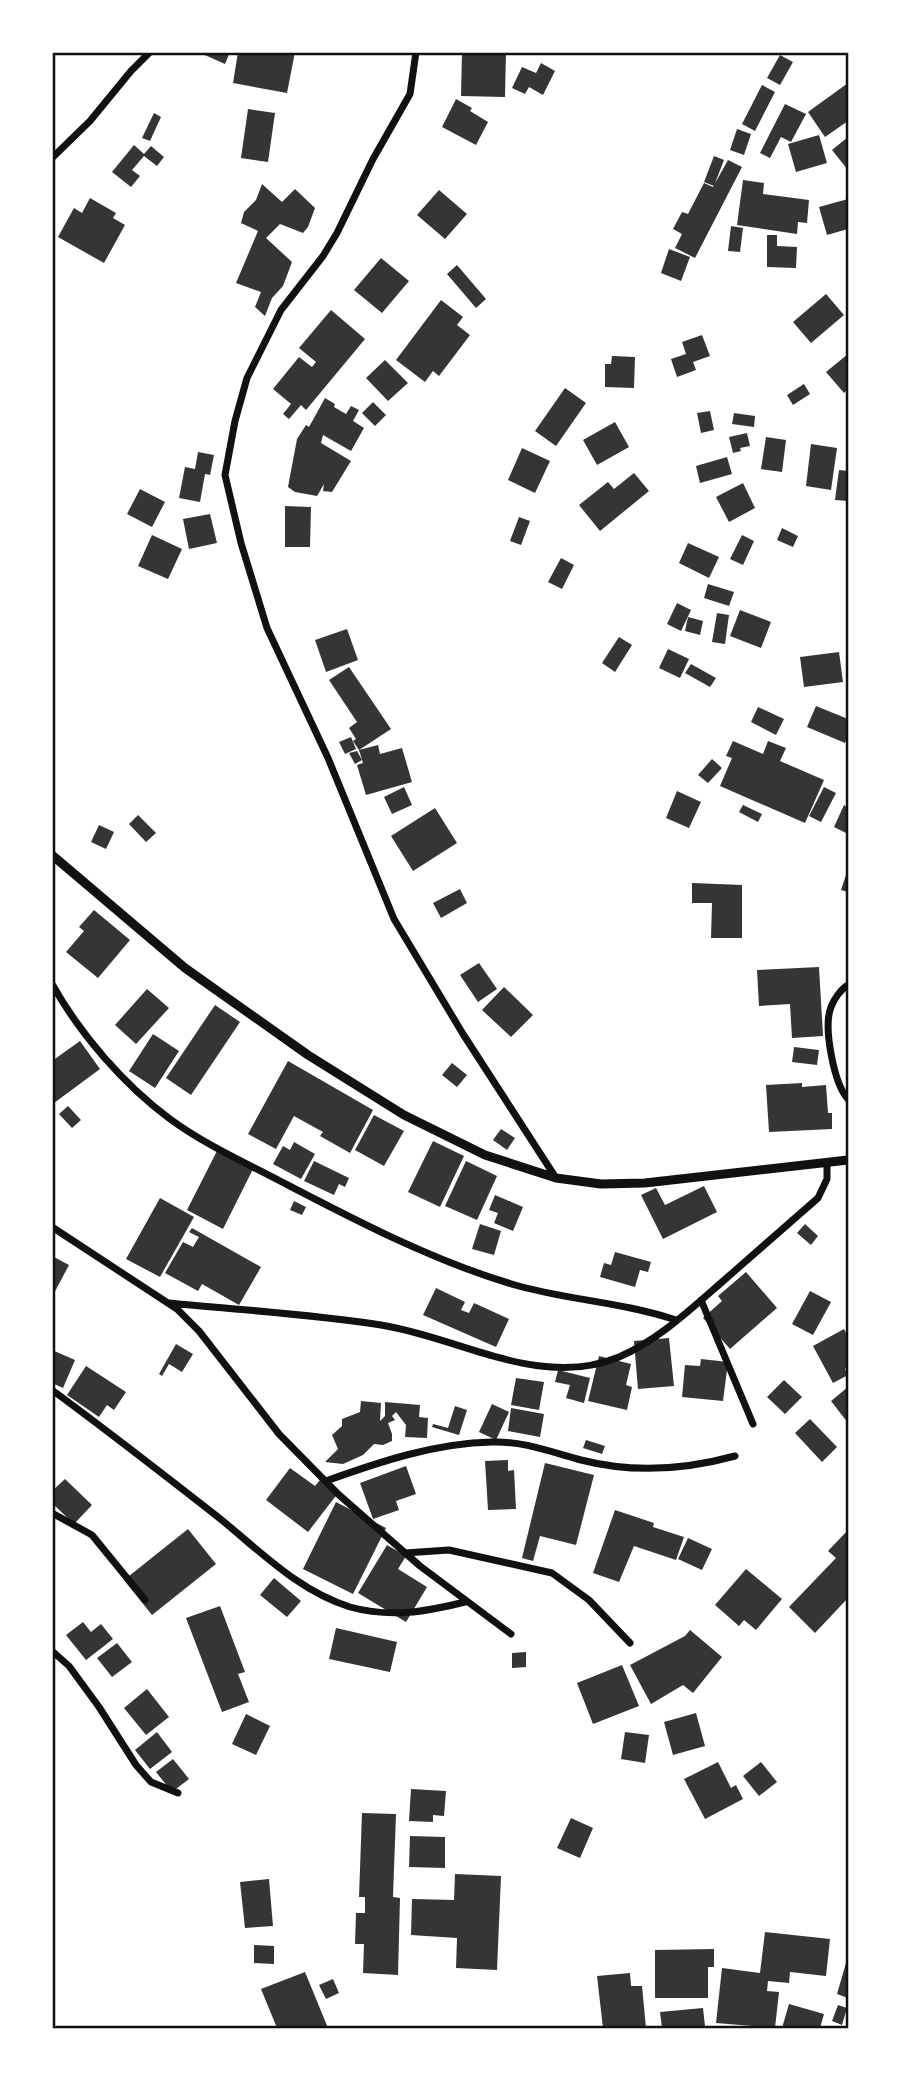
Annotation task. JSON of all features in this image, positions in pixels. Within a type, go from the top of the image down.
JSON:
[{"type":"street","points":[[52,158],[90,121],[150,52]]},
{"type":"street","points":[[416,52],[410,94],[373,159],[337,233],[323,256],[281,310],[247,378],[234,421],[225,475],[241,543],[267,628],[328,758],[394,919],[463,1034],[556,1178]]},
{"type":"street","points":[[53,858],[185,968],[308,1055],[404,1115],[485,1155],[556,1178],[601,1184],[645,1183],[849,1160]]},
{"type":"street","points":[[52,984],[88,1036],[124,1078],[170,1119],[216,1148],[421,1251],[473,1271],[517,1286],[643,1309],[676,1320]]},
{"type":"street","points":[[849,985],[843,988],[830,1008],[829,1047],[842,1092],[849,1099]]},
{"type":"street","points":[[169,1303],[385,1325],[541,1367],[566,1368],[603,1362],[621,1356],[676,1320],[818,1198],[827,1178],[827,1163]]},
{"type":"street","points":[[52,1227],[169,1303],[199,1331],[279,1434],[326,1481],[404,1553],[465,1602],[511,1634]]},
{"type":"street","points":[[701,1300],[752,1424]]},
{"type":"street","points":[[52,1390],[294,1579],[320,1594],[349,1606],[389,1614],[424,1612],[465,1602]]},
{"type":"street","points":[[326,1481],[398,1456],[492,1441],[532,1445],[582,1460],[624,1468],[659,1469],[704,1465],[735,1456]]},
{"type":"street","points":[[52,1513],[92,1535],[145,1600]]},
{"type":"street","points":[[404,1553],[449,1550],[552,1573],[589,1600],[630,1643]]},
{"type":"street","points":[[52,1651],[69,1666],[99,1707],[135,1765],[150,1782],[178,1793]]},
{"type":"building","points":[[198,52],[230,52],[225,64]]},
{"type":"building","points":[[238,52],[295,52],[287,93],[233,83]]},
{"type":"building","points":[[462,52],[506,52],[505,97],[461,96]]},
{"type":"building","points":[[780,55],[793,62],[780,85],[767,78]]},
{"type":"building","points":[[541,63],[555,71],[543,95],[529,87],[525,94],[512,88],[522,67],[536,73]]},
{"type":"building","points":[[848,83],[848,121],[825,137],[808,112]]},
{"type":"building","points":[[762,85],[775,92],[755,131],[742,124]]},
{"type":"building","points":[[456,99],[488,122],[476,145],[442,127]]},
{"type":"building","points":[[785,104],[806,114],[791,142],[781,137],[770,158],[760,153]]},
{"type":"building","points":[[248,109],[275,113],[268,162],[241,158]]},
{"type":"building","points":[[154,113],[161,117],[150,141],[142,138]]},
{"type":"building","points":[[737,129],[751,134],[744,155],[730,150]]},
{"type":"building","points":[[819,135],[827,163],[796,172],[788,144]]},
{"type":"building","points":[[848,137],[848,170],[832,150]]},
{"type":"building","points":[[134,145],[144,154],[151,146],[164,157],[157,166],[144,156],[132,170],[140,176],[131,187],[112,172]]},
{"type":"building","points":[[714,156],[724,160],[714,186],[704,182]]},
{"type":"building","points":[[728,160],[742,167],[695,258],[675,248],[682,234],[673,229],[682,212],[688,214],[704,183],[713,187]]},
{"type":"building","points":[[743,180],[764,183],[763,194],[809,200],[807,223],[798,222],[797,234],[737,225]]},
{"type":"building","points":[[262,184],[282,202],[295,189],[315,208],[303,233],[280,224],[266,238],[292,262],[283,286],[272,298],[265,316],[255,307],[261,292],[236,283],[258,231],[241,223],[244,212],[256,200]]},
{"type":"building","points":[[439,190],[467,214],[445,239],[417,215]]},
{"type":"building","points":[[90,198],[116,213],[113,218],[125,225],[104,263],[58,237],[74,208],[82,213]]},
{"type":"building","points":[[848,199],[848,229],[827,235],[819,207]]},
{"type":"building","points":[[731,226],[743,228],[740,252],[728,251]]},
{"type":"building","points":[[767,235],[777,235],[777,246],[797,247],[796,268],[767,267]]},
{"type":"building","points":[[669,249],[690,257],[681,281],[661,273]]},
{"type":"building","points":[[381,258],[409,281],[382,313],[354,290]]},
{"type":"building","points":[[457,265],[486,299],[476,308],[447,274]]},
{"type":"building","points":[[826,294],[844,315],[811,343],[793,322]]},
{"type":"building","points":[[441,300],[463,317],[457,325],[470,335],[439,376],[433,371],[425,382],[396,360]]},
{"type":"building","points":[[331,310],[365,339],[306,410],[301,405],[289,419],[283,414],[291,404],[273,389],[299,357],[312,367],[316,362],[299,348]]},
{"type":"building","points":[[702,335],[710,356],[693,362],[696,370],[677,377],[671,359],[686,354],[682,342]]},
{"type":"building","points":[[848,354],[848,389],[844,393],[826,372]]},
{"type":"building","points":[[612,356],[635,357],[634,388],[605,387],[605,364],[611,364]]},
{"type":"building","points":[[385,360],[408,383],[388,401],[366,378]]},
{"type":"building","points":[[804,384],[810,394],[793,405],[787,395]]},
{"type":"building","points":[[565,388],[586,403],[556,446],[535,431]]},
{"type":"building","points":[[325,398],[346,414],[351,406],[359,410],[353,421],[364,428],[351,451],[323,435],[321,443],[351,461],[332,492],[323,491],[324,484],[317,496],[295,492],[288,487],[297,439],[306,425],[309,427]]},
{"type":"building","points":[[373,402],[386,415],[375,426],[362,413]]},
{"type":"building","points":[[710,411],[714,430],[701,433],[697,413]]},
{"type":"building","points":[[734,413],[755,416],[754,427],[732,424]]},
{"type":"building","points":[[615,422],[629,447],[597,465],[583,440]]},
{"type":"building","points":[[747,433],[750,446],[733,453],[729,437]]},
{"type":"building","points":[[766,437],[786,440],[782,472],[761,469]]},
{"type":"building","points":[[811,444],[837,448],[831,490],[806,486]]},
{"type":"building","points":[[522,448],[550,461],[535,493],[508,480]]},
{"type":"building","points":[[198,452],[214,455],[210,475],[205,474],[200,502],[179,498],[185,467],[195,469]]},
{"type":"building","points":[[727,457],[732,474],[700,483],[696,466]]},
{"type":"building","points":[[839,470],[848,471],[848,501],[835,500]]},
{"type":"building","points":[[634,473],[649,491],[600,531],[579,505],[608,482],[614,489]]},
{"type":"building","points":[[743,483],[755,508],[729,522],[716,497]]},
{"type":"building","points":[[140,489],[165,502],[152,527],[127,514]]},
{"type":"building","points":[[285,506],[311,507],[310,547],[285,547]]},
{"type":"building","points":[[210,514],[217,543],[189,549],[183,519]]},
{"type":"building","points":[[519,517],[530,521],[521,545],[510,541]]},
{"type":"building","points":[[782,528],[798,536],[793,547],[777,540]]},
{"type":"building","points":[[152,535],[182,549],[168,579],[138,566]]},
{"type":"building","points":[[742,535],[754,541],[743,565],[730,559]]},
{"type":"building","points":[[688,543],[719,557],[709,578],[679,563]]},
{"type":"building","points":[[561,558],[574,565],[562,589],[548,582]]},
{"type":"building","points":[[708,584],[734,592],[729,606],[704,598]]},
{"type":"building","points":[[677,603],[691,610],[681,631],[667,624]]},
{"type":"building","points":[[740,610],[771,622],[761,648],[730,636]]},
{"type":"building","points":[[717,613],[729,615],[725,644],[712,642]]},
{"type":"building","points":[[688,617],[703,621],[700,635],[685,631]]},
{"type":"building","points":[[347,629],[358,660],[326,672],[315,640]]},
{"type":"building","points":[[619,637],[632,645],[615,672],[602,663]]},
{"type":"building","points":[[668,649],[689,659],[680,678],[659,668]]},
{"type":"building","points":[[839,652],[843,682],[804,687],[800,657]]},
{"type":"building","points":[[691,664],[716,678],[710,687],[685,673]]},
{"type":"building","points":[[349,667],[391,729],[359,750],[349,728],[357,722],[329,680]]},
{"type":"building","points":[[816,706],[848,719],[845,743],[807,727]]},
{"type":"building","points":[[758,707],[784,719],[776,735],[751,722]]},
{"type":"building","points":[[351,737],[356,749],[345,754],[339,742]]},
{"type":"building","points":[[733,741],[763,754],[768,741],[786,748],[780,761],[824,780],[805,823],[720,786],[732,758],[726,756]]},
{"type":"building","points":[[378,745],[380,754],[402,748],[412,782],[366,795],[357,765],[363,763],[359,750]]},
{"type":"building","points":[[357,751],[362,760],[355,764],[349,753]]},
{"type":"building","points":[[712,759],[722,768],[708,783],[698,775]]},
{"type":"building","points":[[404,787],[412,805],[392,814],[384,797]]},
{"type":"building","points":[[824,787],[836,793],[821,822],[809,816]]},
{"type":"building","points":[[677,791],[701,802],[689,828],[666,818]]},
{"type":"building","points":[[743,805],[762,814],[758,822],[739,812]]},
{"type":"building","points":[[844,805],[848,808],[848,834],[834,827]]},
{"type":"building","points":[[435,808],[457,843],[413,871],[391,836]]},
{"type":"building","points":[[138,815],[156,833],[146,842],[129,824]]},
{"type":"building","points":[[99,825],[114,832],[106,849],[91,842]]},
{"type":"building","points":[[848,869],[848,892],[841,890]]},
{"type":"building","points":[[692,883],[742,885],[742,938],[711,938],[712,903],[692,903]]},
{"type":"building","points":[[460,889],[467,903],[441,918],[433,903]]},
{"type":"building","points":[[94,910],[130,940],[98,978],[66,952],[84,931],[79,927]]},
{"type":"building","points":[[479,963],[497,989],[478,1002],[460,975]]},
{"type":"building","points":[[819,967],[823,1036],[792,1038],[790,1004],[759,1006],[757,970]]},
{"type":"building","points":[[504,987],[533,1015],[511,1037],[482,1010]]},
{"type":"building","points":[[147,989],[169,1008],[136,1044],[115,1025]]},
{"type":"building","points":[[215,1005],[240,1022],[191,1095],[166,1078]]},
{"type":"building","points":[[153,1034],[179,1051],[155,1088],[129,1071]]},
{"type":"building","points":[[80,1041],[100,1069],[54,1103],[52,1061]]},
{"type":"building","points":[[794,1047],[819,1050],[817,1065],[792,1062]]},
{"type":"building","points":[[288,1061],[373,1110],[350,1153],[320,1136],[323,1132],[294,1116],[276,1149],[248,1134]]},
{"type":"building","points":[[452,1063],[467,1075],[457,1087],[442,1075]]},
{"type":"building","points":[[802,1083],[802,1087],[826,1085],[828,1113],[832,1113],[832,1129],[769,1132],[766,1085]]},
{"type":"building","points":[[68,1106],[81,1120],[72,1128],[59,1114]]},
{"type":"building","points":[[374,1115],[404,1131],[384,1166],[355,1150]]},
{"type":"building","points":[[501,1129],[515,1138],[507,1150],[493,1140]]},
{"type":"building","points":[[433,1141],[464,1156],[440,1207],[408,1192]]},
{"type":"building","points":[[294,1142],[315,1154],[301,1179],[273,1164],[283,1146],[290,1150]]},
{"type":"building","points":[[219,1147],[255,1165],[223,1229],[187,1210]]},
{"type":"building","points":[[314,1161],[349,1178],[345,1187],[339,1184],[334,1195],[304,1181]]},
{"type":"building","points":[[466,1161],[497,1176],[477,1220],[445,1206]]},
{"type":"building","points":[[704,1186],[717,1212],[663,1239],[641,1195],[656,1188],[665,1205]]},
{"type":"building","points":[[495,1195],[523,1207],[513,1231],[494,1223],[498,1213],[489,1210]]},
{"type":"building","points":[[160,1198],[194,1217],[160,1277],[126,1259]]},
{"type":"building","points":[[294,1201],[306,1207],[302,1215],[290,1210]]},
{"type":"building","points":[[480,1224],[501,1231],[494,1255],[472,1249]]},
{"type":"building","points":[[805,1224],[818,1236],[811,1245],[797,1233]]},
{"type":"building","points":[[192,1228],[261,1267],[239,1305],[202,1284],[198,1291],[165,1273],[183,1242],[193,1247],[199,1237],[189,1232]]},
{"type":"building","points":[[615,1252],[651,1262],[648,1272],[640,1270],[635,1287],[600,1277],[604,1263],[611,1265]]},
{"type":"building","points":[[52,1256],[69,1265],[52,1297]]},
{"type":"building","points":[[746,1272],[777,1308],[730,1349],[703,1318],[722,1301],[718,1296]]},
{"type":"building","points":[[436,1288],[465,1302],[461,1310],[469,1313],[474,1303],[509,1319],[496,1347],[423,1315]]},
{"type":"building","points":[[810,1291],[831,1302],[813,1335],[792,1324]]},
{"type":"building","points":[[844,1329],[848,1337],[848,1367],[845,1369],[848,1375],[833,1383],[813,1346]]},
{"type":"building","points":[[669,1338],[674,1386],[638,1389],[634,1341]]},
{"type":"building","points":[[176,1344],[193,1354],[182,1372],[169,1364],[162,1376],[159,1374]]},
{"type":"building","points":[[52,1350],[75,1360],[63,1388],[52,1383]]},
{"type":"building","points":[[599,1356],[631,1364],[626,1385],[632,1387],[627,1410],[588,1401]]},
{"type":"building","points":[[701,1359],[728,1362],[723,1401],[682,1397],[685,1365],[700,1366]]},
{"type":"building","points":[[86,1366],[126,1392],[114,1410],[107,1405],[99,1417],[67,1395]]},
{"type":"building","points":[[558,1370],[590,1378],[584,1403],[566,1398],[570,1385],[555,1382]]},
{"type":"building","points":[[516,1378],[544,1382],[539,1410],[511,1405]]},
{"type":"building","points":[[784,1380],[802,1397],[785,1414],[767,1397]]},
{"type":"building","points":[[848,1387],[848,1423],[831,1401]]},
{"type":"building","points":[[361,1401],[381,1403],[380,1421],[385,1416],[385,1402],[420,1405],[419,1417],[428,1418],[427,1438],[405,1437],[406,1425],[396,1412],[392,1416],[395,1420],[388,1423],[392,1441],[383,1445],[374,1444],[363,1455],[343,1464],[325,1462],[338,1449],[332,1435],[342,1426],[342,1419],[360,1412]]},
{"type":"building","points":[[492,1404],[509,1412],[496,1440],[479,1432]]},
{"type":"building","points":[[455,1406],[467,1410],[459,1435],[432,1427],[433,1424],[448,1428]]},
{"type":"building","points":[[511,1408],[544,1414],[540,1437],[508,1431]]},
{"type":"building","points":[[810,1419],[837,1447],[822,1462],[795,1433]]},
{"type":"building","points":[[586,1440],[605,1446],[602,1454],[583,1448]]},
{"type":"building","points":[[508,1460],[508,1471],[514,1470],[516,1509],[488,1510],[485,1461]]},
{"type":"building","points":[[545,1463],[594,1475],[576,1545],[540,1536],[533,1561],[522,1558]]},
{"type":"building","points":[[406,1466],[416,1494],[396,1501],[399,1510],[373,1519],[360,1483]]},
{"type":"building","points":[[290,1468],[315,1486],[320,1480],[338,1493],[308,1532],[266,1500]]},
{"type":"building","points":[[65,1479],[92,1505],[74,1524],[52,1503],[52,1491]]},
{"type":"building","points":[[336,1502],[386,1528],[353,1594],[303,1569]]},
{"type":"building","points":[[615,1510],[654,1523],[653,1527],[684,1537],[676,1560],[634,1546],[619,1582],[593,1573]]},
{"type":"building","points":[[188,1529],[216,1564],[152,1615],[124,1580]]},
{"type":"building","points":[[848,1530],[848,1598],[815,1633],[789,1607],[836,1558],[828,1551]]},
{"type":"building","points":[[688,1538],[712,1549],[702,1570],[678,1559]]},
{"type":"building","points":[[387,1545],[406,1556],[398,1569],[427,1587],[406,1622],[358,1593]]},
{"type":"building","points":[[746,1569],[782,1599],[756,1630],[744,1620],[739,1626],[715,1605]]},
{"type":"building","points":[[274,1578],[301,1601],[287,1617],[260,1595]]},
{"type":"building","points":[[220,1606],[245,1672],[238,1674],[249,1702],[222,1712],[186,1618]]},
{"type":"building","points":[[83,1622],[91,1632],[101,1624],[113,1639],[86,1660],[66,1635]]},
{"type":"building","points":[[336,1628],[397,1642],[390,1672],[329,1659]]},
{"type":"building","points":[[690,1630],[722,1657],[693,1693],[683,1685],[651,1704],[630,1665],[685,1636]]},
{"type":"building","points":[[117,1643],[132,1662],[112,1677],[97,1658]]},
{"type":"building","points":[[526,1652],[526,1667],[512,1668],[512,1653]]},
{"type":"building","points":[[622,1665],[639,1706],[593,1724],[577,1683]]},
{"type":"building","points":[[147,1689],[169,1717],[146,1735],[124,1708]]},
{"type":"building","points":[[696,1713],[705,1746],[673,1755],[664,1722]]},
{"type":"building","points":[[246,1714],[270,1726],[256,1755],[232,1744]]},
{"type":"building","points":[[157,1732],[172,1752],[150,1769],[135,1750]]},
{"type":"building","points":[[625,1732],[649,1735],[645,1763],[621,1759]]},
{"type":"building","points":[[173,1759],[189,1779],[172,1792],[156,1772]]},
{"type":"building","points":[[718,1762],[731,1788],[736,1785],[743,1799],[705,1819],[684,1779]]},
{"type":"building","points":[[761,1762],[777,1782],[759,1796],[743,1776]]},
{"type":"building","points":[[411,1789],[446,1791],[444,1816],[433,1815],[433,1822],[409,1821]]},
{"type":"building","points":[[362,1813],[396,1814],[393,1897],[400,1898],[398,1975],[363,1973],[364,1944],[355,1944],[356,1913],[365,1913],[365,1897],[359,1897]]},
{"type":"building","points":[[571,1818],[593,1828],[580,1858],[557,1848]]},
{"type":"building","points":[[410,1836],[445,1837],[445,1868],[409,1867]]},
{"type":"building","points":[[455,1874],[501,1876],[497,1970],[456,1968],[457,1938],[411,1935],[412,1899],[454,1900]]},
{"type":"building","points":[[269,1879],[273,1926],[245,1928],[240,1882]]},
{"type":"building","points":[[765,1932],[830,1939],[826,1976],[790,1972],[789,1983],[768,1981],[767,1991],[779,1992],[775,2028],[716,2023],[722,1968],[760,1973]]},
{"type":"building","points":[[254,1945],[274,1946],[274,1964],[254,1963]]},
{"type":"building","points":[[714,1949],[714,1967],[708,1967],[708,1998],[655,1998],[655,1950]]},
{"type":"building","points":[[848,1956],[848,1998],[837,1994]]},
{"type":"building","points":[[305,1972],[328,2028],[277,2028],[261,1989]]},
{"type":"building","points":[[630,1973],[631,1986],[642,1986],[646,2028],[603,2028],[597,1976]]},
{"type":"building","points":[[333,1979],[339,1993],[326,1999],[319,1985]]},
{"type":"building","points":[[789,2004],[824,2014],[820,2028],[782,2028]]},
{"type":"building","points":[[838,2005],[847,2008],[842,2025],[832,2021]]},
{"type":"building","points":[[703,2008],[705,2026],[662,2028],[660,2012]]}]
